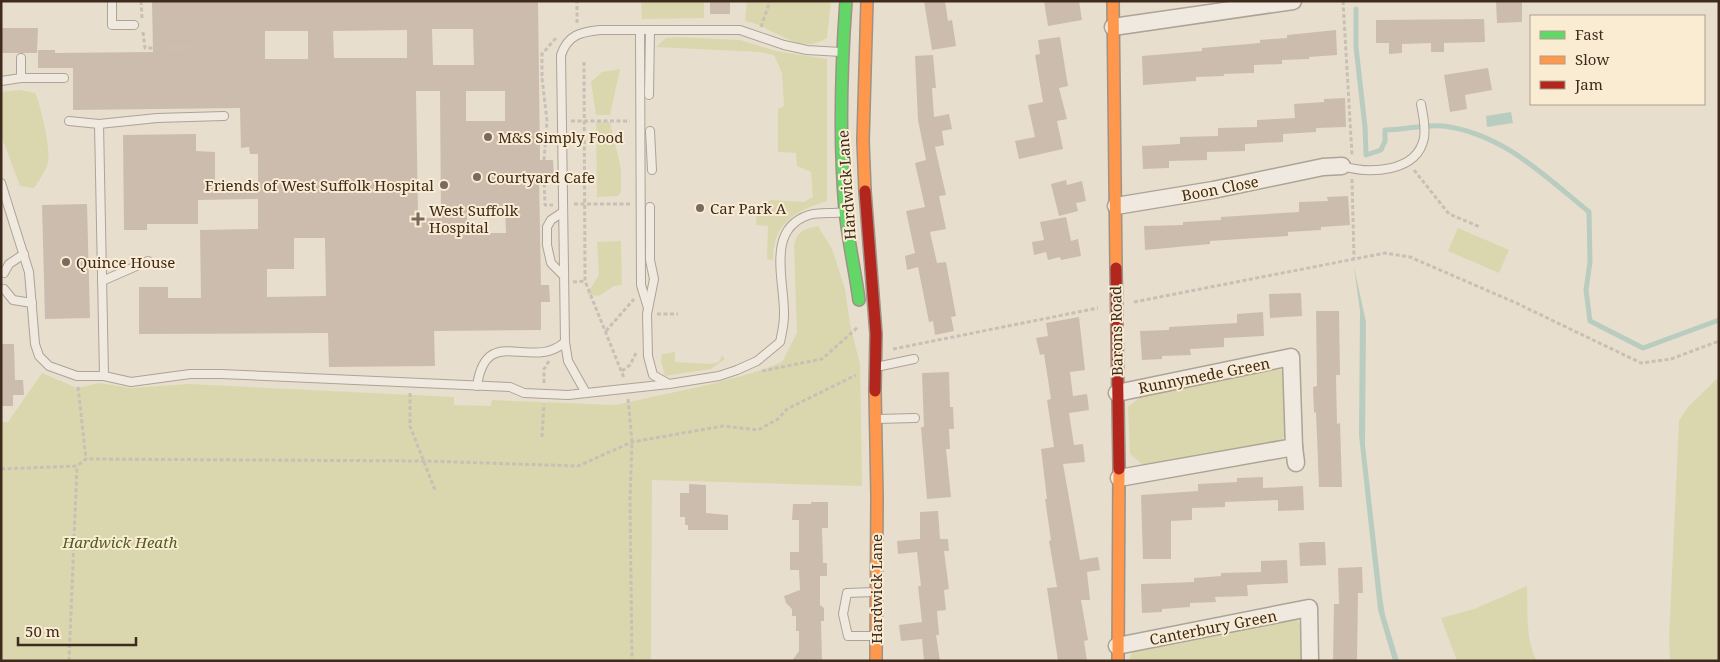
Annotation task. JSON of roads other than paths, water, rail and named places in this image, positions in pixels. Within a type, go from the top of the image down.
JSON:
[{"type":"street","name":"Hardwick Lane","points":[[846,1],[844,25],[864,78],[866,223],[876,334],[868,369]]},
{"type":"street","name":"Hardwick Lane","points":[[867,1],[854,55],[842,150],[856,281],[876,419],[876,661]]},
{"type":"street","name":"Barons Road","points":[[1113,1],[1116,206],[1115,305],[1119,478],[1118,653]]},
{"type":"street","points":[[1113,27],[1293,1]]},
{"type":"street","name":"Boon Close","points":[[1116,206],[1213,190],[1322,160],[1347,167]]},
{"type":"street","name":"Runnymede Green","points":[[1118,393],[1292,352],[1295,455],[1119,478]]},
{"type":"street","name":"Canterbury Green","points":[[1118,653],[1309,600],[1310,661]]},
{"type":"lane","points":[[112,1],[112,25],[134,25]]},
{"type":"lane","points":[[829,51],[838,40],[844,25]]},
{"type":"lane","points":[[640,30],[640,285],[648,308]]},
{"type":"lane","points":[[649,95],[650,30]]},
{"type":"lane","points":[[586,393],[568,361],[565,342],[561,55],[565,44],[573,36],[582,32],[740,30],[784,45],[854,55]]},
{"type":"lane","points":[[21,78],[22,58]]},
{"type":"lane","points":[[1,81],[21,78],[64,78]]},
{"type":"lane","points":[[856,103],[864,78]]},
{"type":"lane","points":[[1347,167],[1366,170],[1377,169],[1402,165],[1408,161],[1421,149],[1425,130],[1421,104]]},
{"type":"lane","points":[[69,121],[99,124],[157,118],[224,116]]},
{"type":"lane","points":[[99,124],[104,376]]},
{"type":"lane","points":[[650,131],[652,170]]},
{"type":"lane","points":[[854,131],[856,180]]},
{"type":"lane","points":[[1,182],[29,272],[35,344],[39,356],[49,366],[63,373],[104,376],[130,382],[190,374],[221,374],[510,387],[524,393],[568,396],[628,390],[728,373],[757,361],[772,351],[780,342],[783,328],[780,248],[785,234],[794,223],[808,215],[832,214],[849,210]]},
{"type":"lane","points":[[650,206],[650,260],[654,280],[648,308],[648,356],[653,374],[669,384]]},
{"type":"lane","points":[[563,212],[551,220],[547,227],[547,256],[550,263],[564,276]]},
{"type":"lane","points":[[832,214],[838,220],[856,281]]},
{"type":"lane","points":[[4,272],[9,264],[24,254]]},
{"type":"lane","points":[[102,281],[148,261]]},
{"type":"lane","points":[[4,289],[13,300],[32,303]]},
{"type":"lane","points":[[477,386],[480,369],[487,357],[499,352],[556,350],[565,342]]},
{"type":"lane","points":[[868,369],[914,359]]},
{"type":"lane","points":[[876,419],[914,418]]},
{"type":"lane","points":[[876,591],[847,593],[843,614],[848,636],[876,636]]},
{"type":"waterway","points":[[1356,9],[1356,47],[1365,127],[1366,155],[1381,150],[1385,141],[1385,130],[1443,126],[1485,137],[1522,158],[1589,212],[1590,262],[1586,290],[1590,321],[1643,348],[1719,320]]},
{"type":"place","name":"M&S Simply Food","points":[[488,137]]},
{"type":"place","name":"Courtyard Cafe","points":[[477,177]]},
{"type":"place","name":"Friends of West Suffolk Hospital","points":[[444,185]]},
{"type":"place","name":"Car Park A","points":[[700,208]]},
{"type":"place","name":"West Suffolk Hospital","points":[[418,219]]},
{"type":"place","name":"Quince House","points":[[66,262]]},
{"type":"park label","name":"Hardwick Heath","points":[[120,542]]}]
